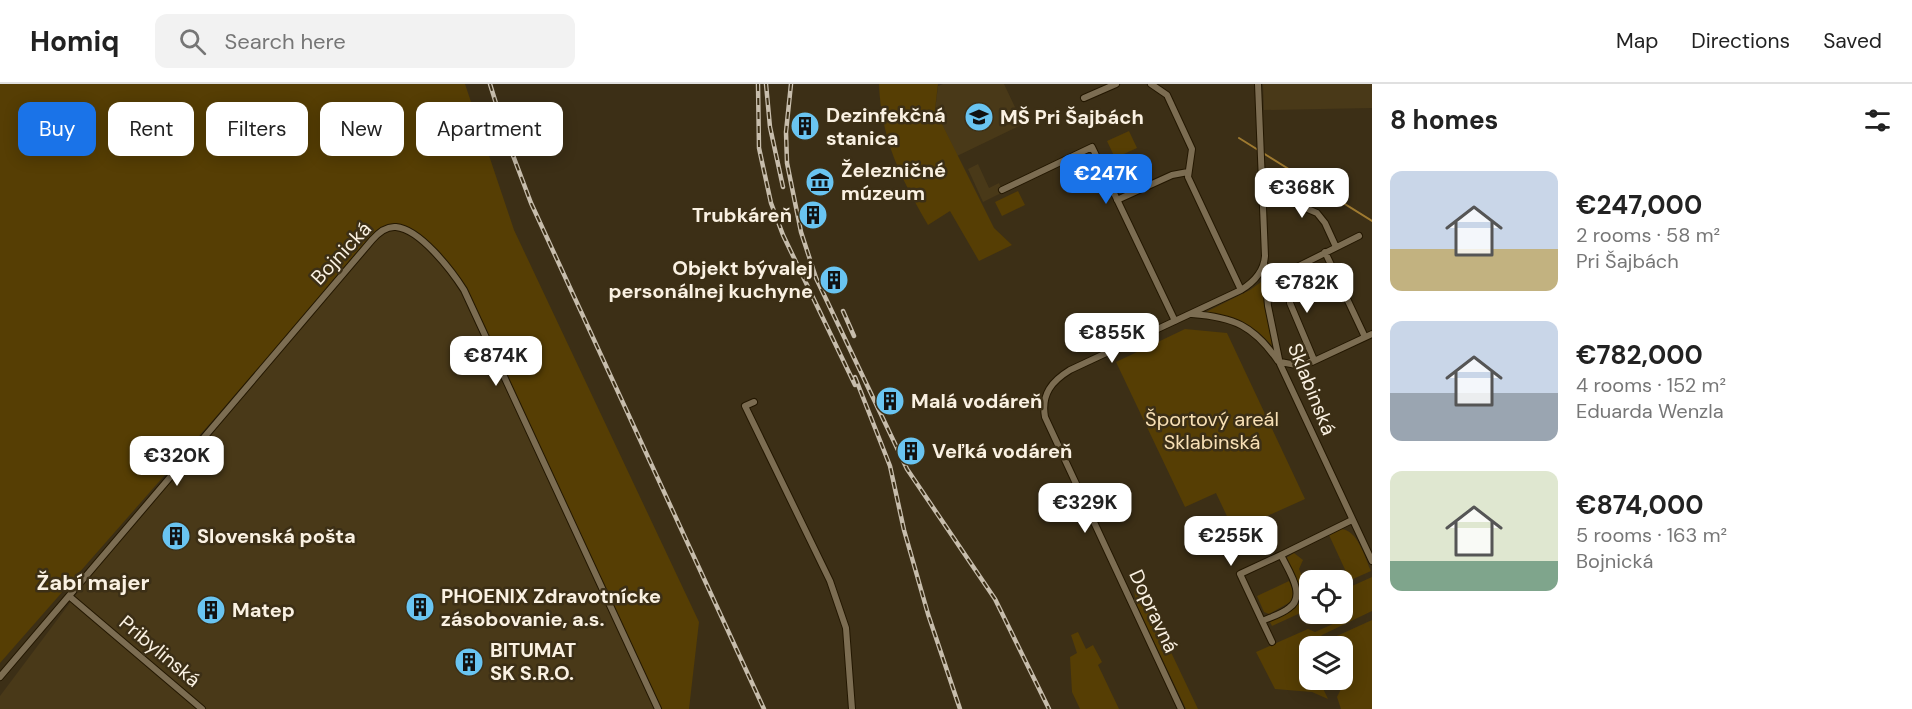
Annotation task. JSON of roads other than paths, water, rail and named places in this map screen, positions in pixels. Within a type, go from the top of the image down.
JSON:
[{"type":"street","points":[[1084,98],[1116,84]]},
{"type":"street","points":[[1151,84],[1167,95],[1192,149],[1188,177],[1241,290],[1257,276],[1264,262]]},
{"type":"street","name":"Sklabinská","points":[[1258,84],[1264,262],[1268,306],[1280,363],[1372,561]]},
{"type":"street","points":[[1002,190],[1092,147],[1175,321]]},
{"type":"street","points":[[1117,200],[1172,175],[1188,172]]},
{"type":"street","points":[[1262,192],[1268,192],[1317,213],[1325,223],[1336,247]]},
{"type":"street","name":"Bojnická","points":[[0,677],[372,240],[381,231],[396,227],[405,230],[426,246],[444,263],[464,290],[658,709]]},
{"type":"street","points":[[1312,362],[1313,353],[1290,303],[1290,272],[1292,268],[1359,236]]},
{"type":"street","points":[[1191,314],[1225,318],[1245,326],[1260,337],[1280,363],[1302,366],[1312,362],[1369,335],[1326,252]]},
{"type":"street","name":"Dopravná","points":[[1181,709],[1045,417],[1044,404],[1046,393],[1055,381],[1070,370],[1241,290]]},
{"type":"street","points":[[754,402],[745,406],[825,570],[840,606],[846,628],[852,709]]},
{"type":"street","points":[[1272,642],[1240,574],[1352,520]]},
{"type":"street","points":[[1262,621],[1289,609],[1296,602],[1298,591],[1281,555]]},
{"type":"street","name":"Pribylinská","points":[[69,596],[202,709]]},
{"type":"waterway","points":[[1239,138],[1372,221]]},
{"type":"railway","points":[[490,84],[508,142],[531,203],[764,709]]},
{"type":"railway","points":[[758,84],[759,148],[771,203],[783,235],[855,385]]},
{"type":"railway","points":[[766,84],[770,127],[783,187]]},
{"type":"railway","points":[[791,84],[786,132],[787,163],[801,232],[816,278],[907,469],[995,599],[1049,709]]},
{"type":"railway","points":[[843,311],[854,336]]},
{"type":"railway","points":[[855,377],[890,466],[904,530],[928,614],[960,709]]},
{"type":"place","name":"MŠ Pri Šajbách","points":[[979,117]]},
{"type":"place","name":"Dezinfekčná stanica","points":[[805,126]]},
{"type":"place","name":"Železničné múzeum","points":[[820,182]]},
{"type":"place","name":"Trubkáreň","points":[[813,215]]},
{"type":"place","name":"Objekt bývalej personálnej kuchyne","points":[[834,280]]},
{"type":"place","name":"Malá vodáreň","points":[[890,401]]},
{"type":"place","name":"Veľká vodáreň","points":[[911,451]]},
{"type":"place","name":"Slovenská pošta","points":[[176,536]]},
{"type":"place","name":"PHOENIX Zdravotnícke zásobovanie, a.s.","points":[[420,607]]},
{"type":"place","name":"Matep","points":[[211,610]]},
{"type":"place","name":"BITUMAT SK S.R.O.","points":[[469,662]]},
{"type":"district","name":"Žabí majer","points":[[93,582]]},
{"type":"park label","name":"Športový areál Sklabinská","points":[[1212,430]]}]
